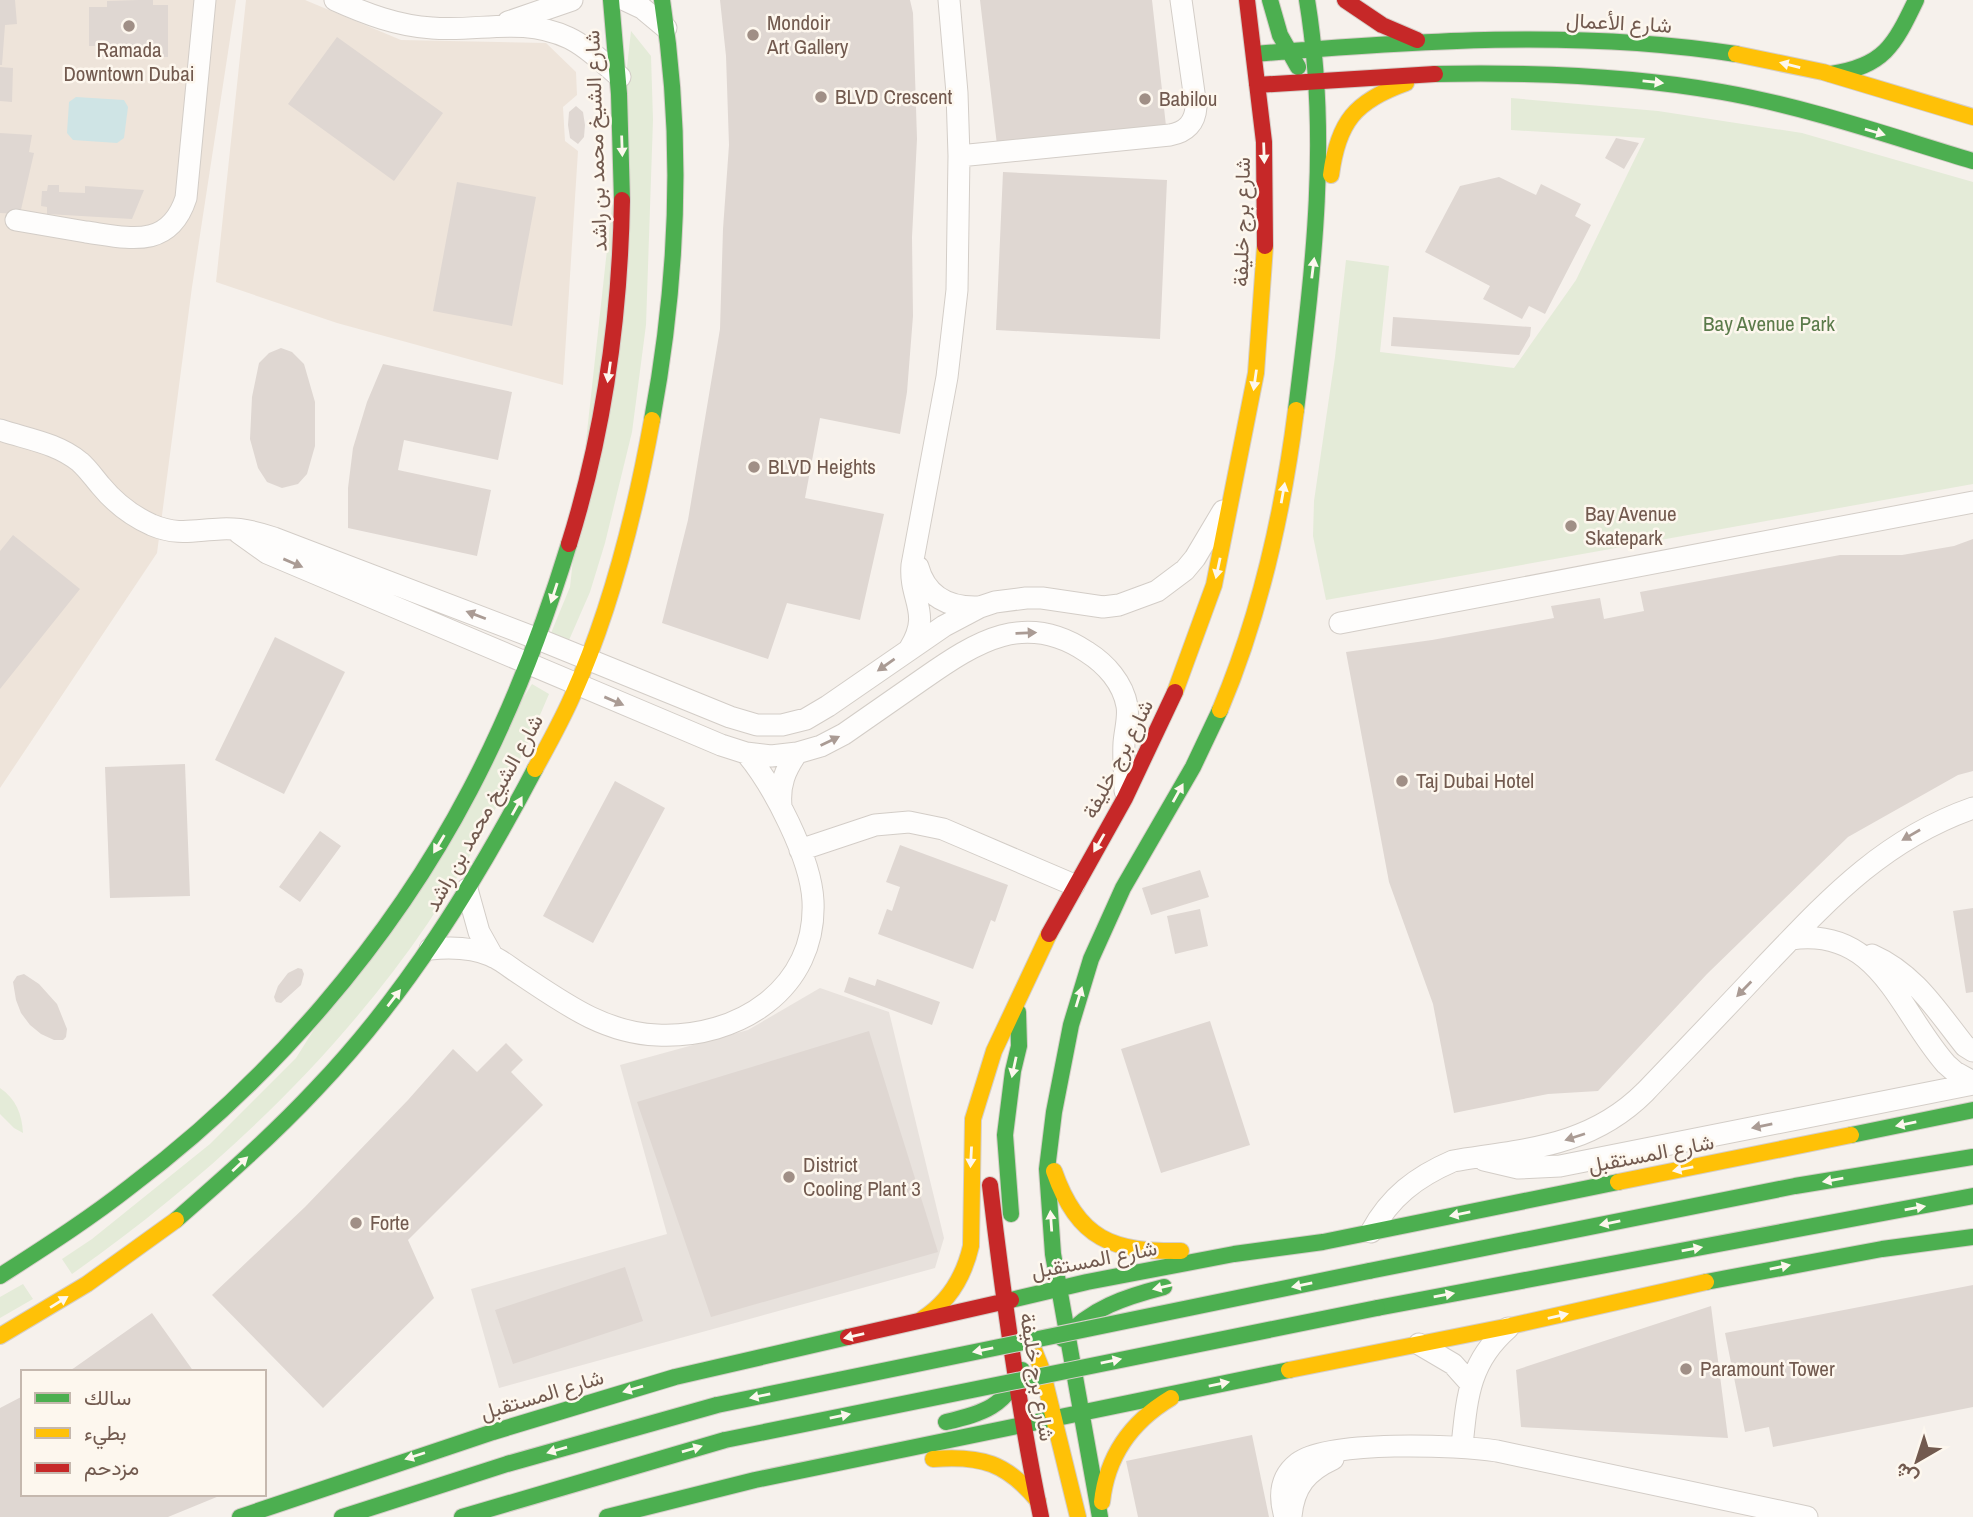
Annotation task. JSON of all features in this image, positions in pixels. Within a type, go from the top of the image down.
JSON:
[{"type":"street","points":[[16,220],[141,239],[165,230],[175,221],[186,198],[205,0]]},
{"type":"street","points":[[335,0],[366,14],[410,25],[466,29],[499,25],[536,28],[571,39],[620,78]]},
{"type":"street","points":[[499,25],[572,0]]},
{"type":"street","name":"شارع الشيخ محمد بن راشد","points":[[0,1276],[75,1229],[156,1166],[236,1095],[328,997],[367,948],[428,863],[480,770],[530,664],[586,486],[609,377],[621,266],[623,210],[620,78],[611,0]]},
{"type":"street","points":[[625,0],[642,8],[668,30]]},
{"type":"street","name":"شارع الشيخ محمد بن راشد","points":[[0,1336],[62,1301],[122,1260],[210,1191],[282,1125],[379,1017],[430,949],[525,792],[578,685],[622,554],[636,497],[664,341],[676,192],[673,92],[668,30],[662,0]]},
{"type":"street","points":[[909,649],[918,635],[921,617],[911,576],[954,329],[959,156],[949,0]]},
{"type":"street","points":[[959,156],[1170,135],[1186,130],[1195,115],[1196,107],[1181,0]]},
{"type":"street","name":"شارع برج خليفة","points":[[989,1145],[992,1113],[983,1090],[994,1051],[1043,944],[1125,798],[1170,704],[1203,620],[1217,572],[1256,373],[1265,255],[1264,142],[1247,0]]},
{"type":"street","points":[[1270,0],[1286,52],[1304,74],[1315,80]]},
{"type":"street","name":"شارع برج خليفة","points":[[1101,1517],[1053,1254],[1048,1183],[1050,1142],[1064,1054],[1091,959],[1122,888],[1193,768],[1233,678],[1253,621],[1277,525],[1293,432],[1315,239],[1319,159],[1315,48],[1307,0]]},
{"type":"street","points":[[1345,0],[1382,25],[1425,43]]},
{"type":"street","points":[[1828,75],[1862,67],[1898,48],[1916,0]]},
{"type":"street","name":"شارع الأعمال","points":[[1254,54],[1315,48],[1528,40],[1654,45],[1732,53],[1828,75],[1973,117]]},
{"type":"street","points":[[1257,85],[1436,75],[1514,73],[1585,76],[1722,92],[1791,107],[1973,161]]},
{"type":"street","points":[[1315,239],[1328,222],[1333,156],[1343,124],[1373,94],[1436,75]]},
{"type":"street","points":[[1917,87],[1938,105]]},
{"type":"street","points":[[0,430],[43,442],[68,453],[89,470],[109,496],[153,525],[188,533],[234,529],[274,538],[538,639],[730,718],[757,724],[782,725],[806,719],[944,626],[980,607]]},
{"type":"street","points":[[915,555],[924,583],[941,600],[963,607],[980,607],[1026,598],[1103,607],[1119,605],[1157,591],[1178,576],[1195,558],[1230,500]]},
{"type":"street","points":[[1340,624],[1973,502]]},
{"type":"street","points":[[234,529],[267,552],[578,685],[746,753],[797,753],[821,746],[844,734],[973,646],[992,638],[1032,632],[1055,635],[1081,648],[1109,669],[1120,687],[1127,704],[1128,718],[1124,744],[1125,798]]},
{"type":"street","points":[[430,949],[462,948],[494,957],[574,1010],[606,1025],[631,1032],[682,1035],[730,1024],[751,1015],[786,985],[805,951],[812,926],[813,900],[809,875],[800,850],[767,780],[746,753]]},
{"type":"street","points":[[782,811],[782,780],[797,753]]},
{"type":"street","points":[[1371,1232],[1394,1199],[1418,1178],[1452,1161],[1574,1138],[1613,1120],[1645,1092],[1849,881],[1886,851],[1927,827],[1973,808]]},
{"type":"street","points":[[800,850],[875,825],[892,822],[918,823],[943,829],[1074,885]]},
{"type":"street","points":[[467,889],[478,932],[494,957]]},
{"type":"street","points":[[1791,939],[1824,937],[1888,962],[1914,982],[1965,1046],[1973,1051]]},
{"type":"street","points":[[1853,948],[1888,981],[1946,1064],[1973,1083]]},
{"type":"street","points":[[1013,1226],[1005,1135],[1019,1045],[1018,1000]]},
{"type":"street","points":[[1477,1157],[1518,1168],[1546,1168],[1973,1083]]},
{"type":"street","points":[[920,1320],[933,1312],[953,1291],[967,1263],[971,1246],[973,1119],[983,1090]]},
{"type":"street","name":"شارع المستقبل","points":[[240,1517],[402,1461],[675,1377],[1004,1301],[1032,1307],[1059,1289],[1234,1254],[1323,1242],[1973,1110]]},
{"type":"street","points":[[1050,1142],[1051,1158],[1060,1189],[1077,1216],[1101,1237],[1115,1245],[1142,1251],[1234,1254]]},
{"type":"street","points":[[342,1517],[519,1461],[717,1405],[1369,1271],[1795,1186],[1973,1154]]},
{"type":"street","name":"شارع برج خليفة","points":[[989,1165],[991,1207],[1004,1301],[1040,1509]]},
{"type":"street","points":[[462,1517],[725,1440],[1377,1308],[1968,1199]]},
{"type":"street","points":[[607,1517],[755,1480],[1192,1389],[1419,1345],[1776,1267],[1973,1237]]},
{"type":"street","points":[[1247,1268],[1292,1255],[1323,1242]]},
{"type":"street","points":[[1024,1426],[1030,1399],[1042,1370],[1066,1335],[1109,1303],[1130,1295],[1182,1283]]},
{"type":"street","points":[[1032,1307],[1059,1289]]},
{"type":"street","points":[[1004,1301],[1033,1347],[1042,1370],[1078,1517]]},
{"type":"street","points":[[934,1425],[993,1409],[1008,1397],[1033,1347],[1032,1307]]},
{"type":"street","points":[[1032,1307],[1050,1355],[1080,1413]]},
{"type":"street","points":[[1470,1447],[1464,1421],[1470,1389],[1490,1346],[1510,1326]]},
{"type":"street","points":[[1419,1345],[1442,1356],[1470,1389]]},
{"type":"street","points":[[1101,1517],[1105,1480],[1124,1438],[1135,1424],[1154,1408],[1192,1389]]},
{"type":"street","points":[[1285,1517],[1281,1492],[1290,1470],[1310,1457],[1354,1450],[1421,1445],[1470,1447],[1807,1517]]},
{"type":"street","points":[[755,1480],[789,1462],[835,1447]]},
{"type":"street","points":[[1291,1517],[1295,1494],[1306,1476],[1314,1469],[1354,1450]]},
{"type":"street","points":[[852,1460],[878,1464],[955,1457],[987,1461],[997,1464],[1020,1480],[1040,1509]]},
{"type":"shaded area","points":[[0,0],[236,0],[192,287],[157,553],[0,788]]},
{"type":"shaded area","points":[[246,0],[305,0],[401,40],[546,43],[576,72],[577,95],[563,107],[565,141],[578,151],[563,385],[337,323],[216,282]]},
{"type":"shaded area","points":[[76,97],[124,100],[128,107],[124,138],[117,143],[73,140],[67,133],[69,102]]},
{"type":"shaded area","points":[[820,988],[889,1012],[944,1238],[935,1268],[499,1388],[471,1289],[667,1234],[620,1065],[748,1030]]},
{"type":"green space","points":[[631,31],[651,56],[653,120],[646,325],[632,432],[605,543],[590,592],[566,647],[549,638],[570,587]]},
{"type":"green space","name":"Bay Avenue Park","points":[[1511,98],[1658,111],[1802,133],[1973,182],[1973,484],[1326,600],[1313,536],[1314,501],[1346,260],[1389,266],[1380,352],[1514,368],[1576,280],[1645,138],[1511,130]]},
{"type":"green space","points":[[532,684],[549,694],[509,782],[446,896],[391,974],[352,1023],[266,1114],[172,1198],[72,1274],[62,1259],[92,1239],[210,1144],[296,1058]]},
{"type":"green space","points":[[0,1088],[17,1108],[23,1133],[0,1114]]},
{"type":"green space","points":[[23,1284],[33,1299],[0,1318],[0,1297]]},
{"type":"building","points":[[0,0],[15,0],[17,24],[5,25],[2,65],[0,65]]},
{"type":"building","name":"Ramada Downtown Dubai","points":[[153,0],[153,5],[168,5],[168,57],[95,57],[95,46],[89,46],[89,7],[107,7],[107,1]]},
{"type":"building","name":"BLVD Heights","points":[[720,0],[910,0],[913,13],[917,139],[912,237],[913,316],[907,392],[900,434],[820,418],[805,498],[884,514],[860,620],[787,603],[768,659],[662,623],[688,520],[720,329],[729,145],[726,56]]},
{"type":"building","points":[[980,0],[1152,0],[1166,126],[997,145]]},
{"type":"building","points":[[337,37],[443,113],[394,181],[288,104]]},
{"type":"building","points":[[0,67],[13,68],[12,102],[0,101]]},
{"type":"building","points":[[576,106],[583,112],[585,125],[584,137],[578,144],[570,138],[568,125],[569,112]]},
{"type":"building","points":[[0,133],[32,135],[29,152],[34,153],[20,214],[0,213]]},
{"type":"building","points":[[1616,138],[1639,143],[1624,169],[1605,158]]},
{"type":"building","points":[[1003,172],[1167,180],[1160,339],[996,330]]},
{"type":"building","points":[[1499,177],[1536,195],[1541,184],[1581,204],[1575,216],[1591,225],[1545,314],[1529,306],[1522,319],[1483,299],[1490,286],[1425,252],[1460,186]]},
{"type":"building","points":[[457,182],[536,197],[512,326],[433,311]]},
{"type":"building","points":[[48,185],[59,185],[59,192],[85,193],[85,186],[144,190],[132,219],[47,214],[47,207],[41,206],[42,191],[47,191]]},
{"type":"building","points":[[1393,317],[1531,327],[1530,336],[1519,355],[1391,346]]},
{"type":"building","points":[[281,348],[292,352],[304,364],[315,402],[315,446],[307,474],[298,484],[282,488],[267,482],[258,468],[250,439],[252,397],[259,363],[269,353]]},
{"type":"building","points":[[383,364],[512,392],[498,460],[404,440],[398,470],[491,490],[477,556],[348,528],[348,488],[353,448],[367,402]]},
{"type":"building","points":[[13,535],[80,589],[0,689],[0,551]]},
{"type":"building","points":[[1973,539],[1973,771],[1958,775],[1848,837],[1707,974],[1598,1091],[1548,1094],[1454,1113],[1433,1004],[1389,882],[1346,652],[1554,618],[1551,606],[1600,598],[1604,619],[1644,611],[1640,592],[1840,555],[1902,555],[1954,546]]},
{"type":"building","points":[[275,637],[345,672],[284,794],[215,760]]},
{"type":"building","points":[[185,764],[190,896],[110,898],[105,767]]},
{"type":"building","points":[[615,781],[665,808],[593,943],[543,916]]},
{"type":"building","points":[[320,831],[341,846],[300,902],[279,887]]},
{"type":"building","points":[[900,845],[1008,885],[995,922],[991,920],[973,969],[878,934],[887,909],[892,911],[900,887],[886,882]]},
{"type":"building","points":[[1200,870],[1209,897],[1151,915],[1142,888]]},
{"type":"building","points":[[1973,908],[1973,992],[1966,993],[1953,911]]},
{"type":"building","points":[[1200,909],[1208,946],[1175,954],[1167,916]]},
{"type":"building","points":[[302,969],[304,974],[301,985],[281,1003],[276,1002],[274,997],[278,986],[288,973]]},
{"type":"building","points":[[24,974],[39,984],[57,1004],[67,1029],[63,1040],[54,1040],[41,1034],[21,1013],[13,982],[17,976]]},
{"type":"building","points":[[849,977],[875,986],[877,979],[940,1002],[932,1025],[844,992]]},
{"type":"building","points":[[1210,1021],[1250,1145],[1161,1173],[1121,1049]]},
{"type":"building","name":"District Cooling Plant 3","points":[[869,1031],[938,1252],[711,1317],[637,1102]]},
{"type":"building","name":"Forte","points":[[506,1043],[523,1060],[511,1072],[543,1105],[408,1240],[434,1298],[323,1408],[212,1295],[305,1207],[453,1049],[477,1072]]},
{"type":"building","points":[[625,1267],[643,1321],[513,1364],[495,1310]]},
{"type":"building","points":[[1973,1285],[1973,1407],[1773,1447],[1769,1427],[1745,1432],[1725,1333]]},
{"type":"building","points":[[1711,1306],[1728,1438],[1521,1427],[1516,1370]]},
{"type":"building","points":[[152,1313],[193,1370],[70,1370]]},
{"type":"building","points":[[21,1397],[21,1496],[219,1496],[168,1517],[0,1517],[0,1408]]},
{"type":"building","points":[[1252,1435],[1269,1517],[1138,1517],[1126,1461]]},
{"type":"traffic: fast","points":[[611,0],[619,94],[622,200]]},
{"type":"traffic: fast","points":[[652,420],[668,315],[675,210],[673,105],[662,0]]},
{"type":"traffic: fast","points":[[1270,0],[1280,35],[1298,67]]},
{"type":"traffic: fast","points":[[1296,410],[1313,256],[1318,155],[1314,52],[1307,0]]},
{"type":"traffic: fast","points":[[1831,74],[1864,66],[1885,51],[1901,30],[1916,0]]},
{"type":"traffic: fast","points":[[1254,54],[1495,40],[1616,42],[1736,54]]},
{"type":"traffic: fast","points":[[1435,74],[1579,76],[1686,86],[1754,98],[1817,114],[1973,161]]},
{"type":"traffic: fast","points":[[0,1276],[131,1186],[231,1102],[278,1055],[364,955],[403,902],[438,847],[485,761],[525,670],[569,544]]},
{"type":"traffic: fast","points":[[1100,1517],[1053,1254],[1047,1169],[1054,1112],[1071,1025],[1091,959],[1123,888],[1193,767],[1220,710]]},
{"type":"traffic: fast","points":[[176,1220],[299,1106],[349,1053],[380,1015],[463,896],[535,769]]},
{"type":"traffic: fast","points":[[1011,1214],[1005,1135],[1019,1046],[1018,1012]]},
{"type":"traffic: fast","points":[[1851,1135],[1973,1110]]},
{"type":"traffic: fast","points":[[1369,1271],[1795,1186],[1973,1157]]},
{"type":"traffic: fast","points":[[1011,1300],[1087,1282],[1234,1254],[1323,1242],[1618,1182]]},
{"type":"traffic: fast","points":[[1377,1308],[1973,1196]]},
{"type":"traffic: fast","points":[[1706,1282],[1882,1249],[1973,1237]]},
{"type":"traffic: fast","points":[[717,1405],[1369,1271]]},
{"type":"traffic: fast","points":[[1063,1339],[1085,1319],[1109,1305],[1164,1287]]},
{"type":"traffic: fast","points":[[725,1440],[1377,1308]]},
{"type":"traffic: fast","points":[[240,1517],[493,1432],[675,1377],[848,1337]]},
{"type":"traffic: fast","points":[[946,1422],[992,1406],[1008,1392],[1022,1370]]},
{"type":"traffic: fast","points":[[607,1517],[755,1480],[1289,1370]]},
{"type":"traffic: fast","points":[[342,1517],[507,1464],[717,1405]]},
{"type":"traffic: fast","points":[[462,1517],[725,1440]]},
{"type":"traffic: slow","points":[[1736,54],[1823,72],[1973,117]]},
{"type":"traffic: slow","points":[[1331,175],[1338,141],[1352,116],[1374,98],[1406,83]]},
{"type":"traffic: slow","points":[[1175,692],[1214,585],[1256,373],[1265,246]]},
{"type":"traffic: slow","points":[[1220,710],[1247,638],[1268,563],[1296,410]]},
{"type":"traffic: slow","points":[[535,769],[568,706],[599,630],[630,526],[652,420]]},
{"type":"traffic: slow","points":[[922,1319],[948,1296],[960,1278],[968,1257],[971,1246],[973,1119],[994,1051],[1049,934]]},
{"type":"traffic: slow","points":[[1618,1182],[1851,1135]]},
{"type":"traffic: slow","points":[[1054,1171],[1074,1213],[1101,1237],[1136,1249],[1181,1251]]},
{"type":"traffic: slow","points":[[0,1336],[87,1284],[176,1220]]},
{"type":"traffic: slow","points":[[1289,1370],[1510,1326],[1706,1282]]},
{"type":"traffic: slow","points":[[1034,1350],[1042,1370],[1078,1517]]},
{"type":"traffic: slow","points":[[1102,1502],[1109,1469],[1123,1441],[1144,1418],[1171,1398]]},
{"type":"traffic: slow","points":[[933,1459],[965,1459],[992,1464],[1015,1478],[1038,1501]]},
{"type":"traffic: jam","points":[[1247,0],[1264,142],[1265,246]]},
{"type":"traffic: jam","points":[[1345,0],[1382,25],[1417,40]]},
{"type":"traffic: jam","points":[[1257,85],[1435,74]]},
{"type":"traffic: jam","points":[[569,544],[592,460],[608,374],[618,288],[622,200]]},
{"type":"traffic: jam","points":[[1049,934],[1125,798],[1175,692]]},
{"type":"traffic: jam","points":[[990,1185],[1012,1351],[1041,1517]]},
{"type":"traffic: jam","points":[[848,1337],[1011,1300]]},
{"type":"place","name":"Ramada Downtown Dubai","points":[[129,26]]},
{"type":"place","name":"Mondoir Art Gallery","points":[[753,35]]},
{"type":"place","name":"BLVD Crescent","points":[[821,97]]},
{"type":"place","name":"Babilou","points":[[1145,99]]},
{"type":"place","name":"BLVD Heights","points":[[754,467]]},
{"type":"place","name":"Bay Avenue Skatepark","points":[[1571,526]]},
{"type":"place","name":"Taj Dubai Hotel","points":[[1402,781]]},
{"type":"place","name":"District Cooling Plant 3","points":[[789,1177]]},
{"type":"place","name":"Forte","points":[[356,1223]]},
{"type":"place","name":"Paramount Tower","points":[[1686,1369]]}]
